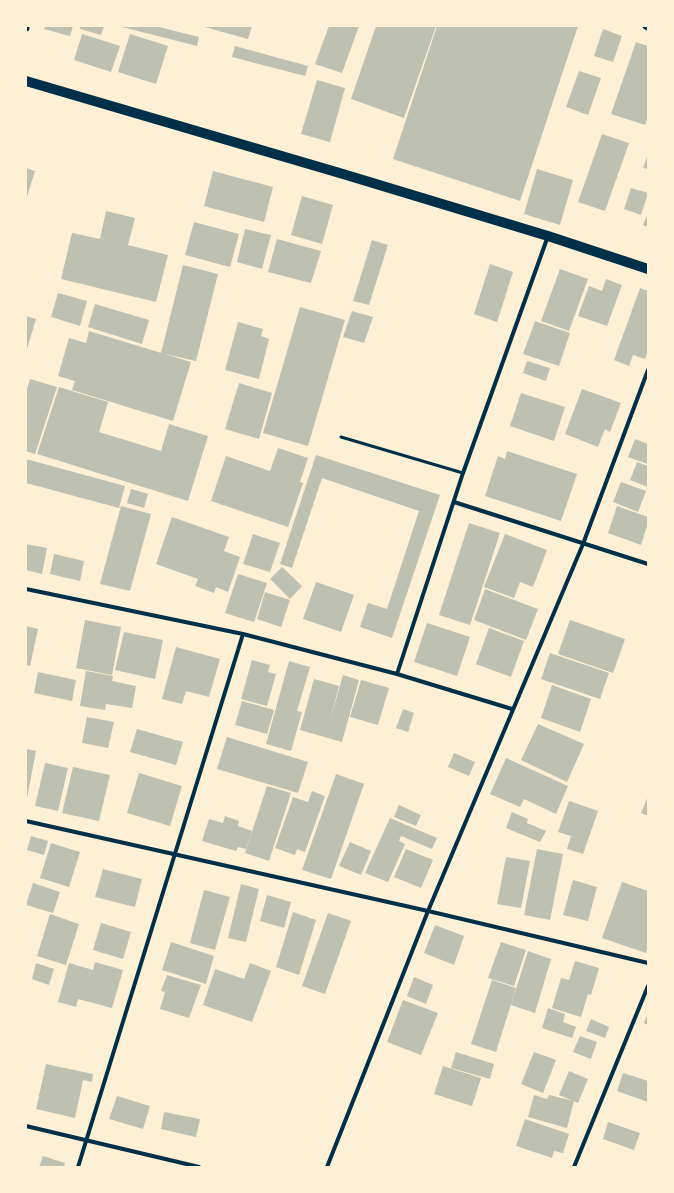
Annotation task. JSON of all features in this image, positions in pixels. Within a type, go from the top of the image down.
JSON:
[{"type":"main road","points":[[26,82],[548,236],[648,269]]},
{"type":"street","points":[[397,674],[463,473],[548,236]]},
{"type":"street","points":[[327,1167],[428,911],[512,709],[583,544],[648,370]]},
{"type":"street","points":[[454,502],[648,564]]},
{"type":"street","points":[[26,589],[243,634],[397,674],[512,709]]},
{"type":"street","points":[[78,1167],[243,634]]},
{"type":"street","points":[[26,821],[428,911],[648,964]]},
{"type":"street","points":[[574,1167],[648,986]]},
{"type":"street","points":[[26,1126],[200,1167]]},
{"type":"lane","points":[[341,437],[463,473]]},
{"type":"building","points":[[45,26],[73,26],[70,36],[44,29]]},
{"type":"building","points":[[80,26],[104,26],[101,35],[80,29]]},
{"type":"building","points":[[118,26],[155,26],[199,37],[197,46]]},
{"type":"building","points":[[201,26],[252,26],[248,39]]},
{"type":"building","points":[[329,26],[359,26],[342,73],[315,64]]},
{"type":"building","points":[[376,26],[436,26],[404,118],[351,99]]},
{"type":"building","points":[[437,26],[578,26],[520,201],[393,159]]},
{"type":"building","points":[[603,29],[622,36],[613,62],[594,56]]},
{"type":"building","points":[[82,34],[120,46],[111,72],[74,60]]},
{"type":"building","points":[[130,34],[168,46],[156,84],[118,72]]},
{"type":"building","points":[[636,42],[648,46],[648,117],[645,125],[611,114]]},
{"type":"building","points":[[235,46],[308,66],[305,76],[232,57]]},
{"type":"building","points":[[579,71],[601,78],[588,115],[566,107]]},
{"type":"building","points":[[317,80],[345,88],[330,142],[301,134]]},
{"type":"building","points":[[602,134],[629,143],[605,211],[578,202]]},
{"type":"building","points":[[648,154],[648,169],[643,168]]},
{"type":"building","points":[[26,168],[35,171],[26,200]]},
{"type":"building","points":[[537,169],[573,180],[560,225],[524,214]]},
{"type":"building","points":[[213,171],[273,187],[264,222],[204,206]]},
{"type":"building","points":[[631,188],[648,193],[641,215],[624,209]]},
{"type":"building","points":[[302,196],[333,205],[322,244],[291,235]]},
{"type":"building","points":[[106,211],[135,218],[128,245],[168,255],[156,302],[61,279],[72,233],[100,239]]},
{"type":"building","points":[[648,213],[648,227],[643,225]]},
{"type":"building","points":[[194,222],[239,234],[230,267],[185,255]]},
{"type":"building","points":[[245,229],[271,235],[262,269],[237,262]]},
{"type":"building","points":[[277,239],[321,251],[311,283],[268,272]]},
{"type":"building","points":[[372,240],[388,245],[369,305],[353,301]]},
{"type":"building","points":[[490,264],[513,272],[497,322],[474,314]]},
{"type":"building","points":[[183,265],[218,274],[196,361],[161,353]]},
{"type":"building","points":[[560,269],[588,279],[569,331],[541,321]]},
{"type":"building","points":[[606,279],[622,285],[607,326],[578,316],[589,286],[602,291]]},
{"type":"building","points":[[640,288],[648,291],[648,351],[645,359],[633,355],[629,366],[614,360]]},
{"type":"building","points":[[58,293],[87,301],[80,326],[51,317]]},
{"type":"building","points":[[95,304],[149,320],[142,344],[88,327]]},
{"type":"building","points":[[300,307],[345,320],[308,446],[263,433]]},
{"type":"building","points":[[352,311],[373,317],[364,343],[343,337]]},
{"type":"building","points":[[26,316],[36,319],[26,352]]},
{"type":"building","points":[[535,321],[570,333],[559,366],[523,354]]},
{"type":"building","points":[[238,322],[263,329],[261,336],[269,339],[259,379],[225,370]]},
{"type":"building","points":[[89,331],[191,362],[173,421],[72,390],[75,381],[58,376],[69,338],[86,343]]},
{"type":"building","points":[[527,361],[550,368],[546,381],[523,373]]},
{"type":"building","points":[[30,379],[57,387],[35,454],[26,451],[26,392]]},
{"type":"building","points":[[239,383],[272,393],[259,439],[225,429]]},
{"type":"building","points":[[59,387],[108,402],[99,432],[161,451],[169,424],[208,436],[188,501],[37,454]]},
{"type":"building","points":[[582,389],[621,403],[610,432],[605,429],[598,447],[565,434]]},
{"type":"building","points":[[521,393],[565,407],[554,441],[510,426]]},
{"type":"building","points":[[635,439],[648,444],[648,464],[628,457]]},
{"type":"building","points":[[278,448],[308,458],[300,482],[303,483],[288,527],[211,501],[226,456],[270,471]]},
{"type":"building","points":[[507,451],[577,474],[561,521],[485,496],[498,456],[505,459]]},
{"type":"building","points":[[316,455],[440,495],[392,638],[360,627],[368,603],[387,609],[419,511],[322,478],[292,568],[280,564]]},
{"type":"building","points":[[26,459],[125,486],[119,508],[26,483]]},
{"type":"building","points":[[637,462],[648,466],[648,487],[630,480]]},
{"type":"building","points":[[621,482],[646,491],[638,512],[613,502]]},
{"type":"building","points":[[131,489],[148,494],[144,508],[127,503]]},
{"type":"building","points":[[121,506],[151,514],[130,591],[100,584]]},
{"type":"building","points":[[617,506],[648,517],[648,523],[641,545],[608,533]]},
{"type":"building","points":[[172,517],[229,537],[224,551],[240,557],[228,592],[216,587],[214,593],[195,586],[198,579],[156,564]]},
{"type":"building","points":[[469,523],[500,533],[470,625],[439,615]]},
{"type":"building","points":[[253,534],[280,543],[270,572],[243,564]]},
{"type":"building","points":[[505,534],[547,550],[533,587],[520,582],[514,598],[484,587]]},
{"type":"building","points":[[26,544],[47,548],[42,574],[26,570]]},
{"type":"building","points":[[54,554],[84,561],[80,581],[50,574]]},
{"type":"building","points":[[282,567],[302,586],[290,599],[270,579]]},
{"type":"building","points":[[238,574],[267,583],[254,622],[225,613]]},
{"type":"building","points":[[316,582],[354,595],[341,632],[303,619]]},
{"type":"building","points":[[485,589],[538,609],[526,640],[474,620]]},
{"type":"building","points":[[265,592],[290,600],[281,627],[257,619]]},
{"type":"building","points":[[85,620],[121,627],[112,675],[76,668]]},
{"type":"building","points":[[570,620],[625,639],[613,673],[558,654]]},
{"type":"building","points":[[427,623],[470,637],[457,676],[414,662]]},
{"type":"building","points":[[26,626],[38,629],[30,666],[26,665]]},
{"type":"building","points":[[489,628],[524,641],[511,677],[476,664]]},
{"type":"building","points":[[124,632],[163,640],[155,679],[115,670]]},
{"type":"building","points":[[176,647],[220,659],[209,697],[186,691],[182,704],[162,699]]},
{"type":"building","points":[[550,653],[609,673],[600,699],[541,679]]},
{"type":"building","points":[[252,660],[270,665],[268,672],[276,674],[267,706],[241,699]]},
{"type":"building","points":[[289,661],[310,667],[297,711],[302,712],[291,751],[266,744]]},
{"type":"building","points":[[86,671],[113,676],[112,681],[136,686],[132,708],[106,704],[105,710],[80,706]]},
{"type":"building","points":[[38,672],[76,680],[72,701],[34,693]]},
{"type":"building","points":[[343,675],[359,680],[342,742],[300,730],[314,679],[339,686],[330,721]]},
{"type":"building","points":[[361,680],[389,688],[378,725],[350,717]]},
{"type":"building","points":[[552,685],[591,699],[580,732],[541,718]]},
{"type":"building","points":[[242,701],[274,710],[267,734],[235,725]]},
{"type":"building","points":[[403,709],[414,713],[408,732],[396,728]]},
{"type":"building","points":[[87,717],[114,722],[108,748],[82,743]]},
{"type":"building","points":[[538,724],[584,744],[567,782],[521,760]]},
{"type":"building","points":[[137,729],[183,742],[176,765],[130,752]]},
{"type":"building","points":[[227,737],[308,762],[298,793],[217,769]]},
{"type":"building","points":[[26,749],[36,751],[27,798],[26,798]]},
{"type":"building","points":[[454,753],[475,762],[469,776],[448,767]]},
{"type":"building","points":[[506,758],[568,786],[556,814],[524,799],[520,807],[490,794]]},
{"type":"building","points":[[45,763],[68,768],[58,811],[35,806]]},
{"type":"building","points":[[73,767],[110,775],[99,821],[62,813]]},
{"type":"building","points":[[139,773],[182,786],[170,826],[127,813]]},
{"type":"building","points":[[336,774],[364,784],[331,879],[302,870]]},
{"type":"building","points":[[267,786],[291,793],[269,861],[245,853]]},
{"type":"building","points":[[312,791],[325,796],[305,852],[297,849],[295,855],[275,848],[293,797],[308,802]]},
{"type":"building","points":[[648,796],[648,816],[641,813]]},
{"type":"building","points":[[569,801],[598,811],[583,854],[567,849],[571,836],[558,832]]},
{"type":"building","points":[[399,805],[421,815],[416,826],[394,817]]},
{"type":"building","points":[[512,812],[528,819],[527,823],[546,831],[540,842],[506,828]]},
{"type":"building","points":[[225,816],[239,821],[238,826],[252,831],[246,849],[238,847],[236,851],[202,841],[209,819],[223,823]]},
{"type":"building","points":[[390,818],[437,838],[432,849],[401,836],[399,841],[405,844],[388,882],[365,873]]},
{"type":"building","points":[[31,836],[48,841],[44,855],[27,850]]},
{"type":"building","points":[[350,842],[371,851],[361,875],[339,866]]},
{"type":"building","points":[[51,843],[80,852],[69,887],[40,878]]},
{"type":"building","points":[[406,849],[433,860],[421,888],[394,877]]},
{"type":"building","points":[[537,849],[563,854],[550,920],[524,915]]},
{"type":"building","points":[[506,857],[530,861],[521,908],[497,904]]},
{"type":"building","points":[[103,869],[142,879],[135,907],[95,897]]},
{"type":"building","points":[[573,880],[597,887],[588,921],[563,915]]},
{"type":"building","points":[[622,882],[648,891],[648,946],[646,953],[602,938]]},
{"type":"building","points":[[33,883],[60,892],[53,913],[26,905]]},
{"type":"building","points":[[241,884],[259,889],[246,942],[228,938]]},
{"type":"building","points":[[204,890],[230,897],[215,950],[190,943]]},
{"type":"building","points":[[267,895],[291,902],[284,928],[260,921]]},
{"type":"building","points":[[293,912],[316,920],[299,975],[276,967]]},
{"type":"building","points":[[328,913],[351,921],[325,994],[302,986]]},
{"type":"building","points":[[50,914],[79,924],[66,965],[37,956]]},
{"type":"building","points":[[101,923],[131,932],[123,959],[93,950]]},
{"type":"building","points":[[435,925],[464,936],[454,965],[424,953]]},
{"type":"building","points":[[171,942],[214,956],[206,984],[162,970]]},
{"type":"building","points":[[501,942],[526,950],[514,986],[488,978]]},
{"type":"building","points":[[528,951],[551,959],[535,1013],[511,1005]]},
{"type":"building","points":[[575,961],[599,968],[591,995],[588,994],[581,1017],[552,1008],[561,978],[569,980]]},
{"type":"building","points":[[95,962],[123,970],[112,1008],[78,999],[76,1007],[58,1002],[69,963],[93,970]]},
{"type":"building","points":[[36,963],[54,969],[49,985],[32,979]]},
{"type":"building","points":[[250,963],[271,971],[252,1022],[203,1005],[215,969],[244,979]]},
{"type":"building","points":[[167,975],[201,985],[189,1018],[160,1009],[165,992],[161,991]]},
{"type":"building","points":[[414,977],[433,985],[426,1004],[407,996]]},
{"type":"building","points":[[492,980],[516,988],[496,1052],[471,1044]]},
{"type":"building","points":[[403,1000],[438,1013],[421,1055],[387,1042]]},
{"type":"building","points":[[548,1008],[565,1014],[563,1022],[576,1027],[572,1038],[542,1028]]},
{"type":"building","points":[[648,1013],[648,1025],[644,1023]]},
{"type":"building","points":[[591,1019],[609,1027],[605,1038],[586,1031]]},
{"type":"building","points":[[580,1036],[597,1042],[591,1059],[573,1052]]},
{"type":"building","points":[[456,1052],[494,1064],[490,1079],[451,1068]]},
{"type":"building","points":[[534,1052],[556,1060],[543,1093],[521,1084]]},
{"type":"building","points":[[46,1064],[93,1074],[92,1082],[83,1080],[75,1118],[36,1109]]},
{"type":"building","points":[[443,1066],[481,1078],[472,1106],[434,1094]]},
{"type":"building","points":[[569,1071],[588,1079],[578,1103],[559,1095]]},
{"type":"building","points":[[623,1073],[648,1081],[648,1102],[617,1091]]},
{"type":"building","points":[[534,1095],[547,1099],[549,1095],[574,1101],[567,1128],[528,1117]]},
{"type":"building","points":[[117,1096],[150,1106],[143,1129],[109,1119]]},
{"type":"building","points":[[164,1112],[200,1119],[196,1137],[161,1129]]},
{"type":"building","points":[[525,1119],[569,1134],[563,1153],[554,1151],[552,1158],[516,1146]]},
{"type":"building","points":[[608,1122],[640,1133],[634,1150],[603,1139]]},
{"type":"building","points":[[43,1156],[65,1163],[64,1167],[39,1167]]}]
